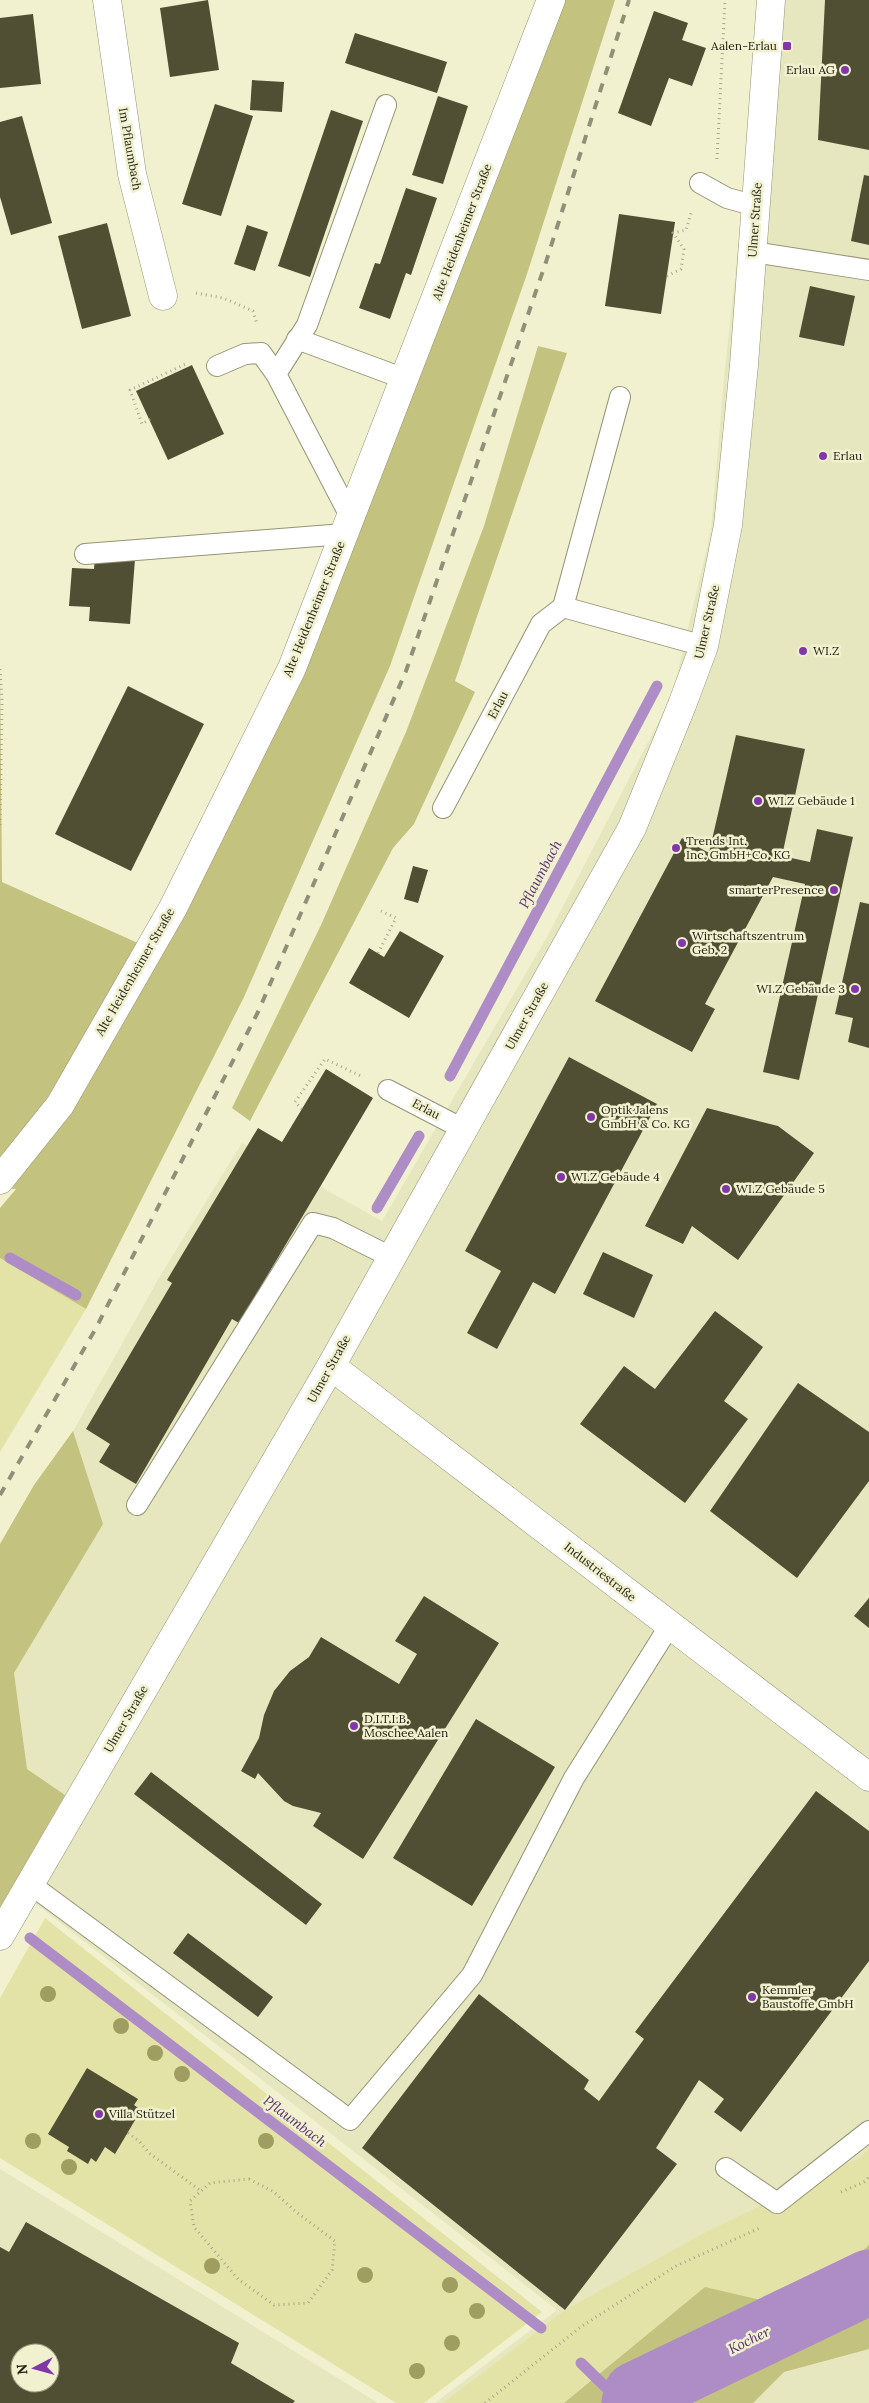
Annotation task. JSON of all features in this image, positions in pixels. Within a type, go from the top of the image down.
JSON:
[{"type":"street","name":"Im Pflaumbach","points":[[107,0],[132,174],[163,296]]},
{"type":"street","name":"Alte Heidenheimer Straße","points":[[0,1180],[60,1105],[173,908],[292,668],[551,0]]},
{"type":"street","name":"Ulmer Straße","points":[[0,1936],[332,1366],[632,828],[704,646],[728,525],[753,252],[771,0]]},
{"type":"street","name":"Industriestraße","points":[[332,1366],[869,1778]]},
{"type":"lane","points":[[276,374],[307,325],[386,105]]},
{"type":"lane","points":[[700,183],[727,198],[756,206]]},
{"type":"lane","points":[[753,252],[869,270]]},
{"type":"lane","points":[[297,339],[405,379]]},
{"type":"lane","points":[[85,554],[348,526],[276,374],[261,353],[245,354],[217,366]]},
{"type":"lane","points":[[620,397],[563,607],[704,646]]},
{"type":"lane","name":"Erlau","points":[[444,808],[541,624],[563,607]]},
{"type":"lane","name":"Erlau","points":[[388,1090],[463,1129]]},
{"type":"lane","points":[[137,1505],[313,1222],[333,1228],[391,1258]]},
{"type":"lane","points":[[30,1884],[350,2120],[472,1975],[574,1778],[670,1626]]},
{"type":"lane","points":[[726,2168],[777,2203],[869,2131]]},
{"type":"path","points":[[717,168],[725,0]]},
{"type":"path","points":[[667,276],[681,269],[684,249],[673,233],[686,230],[700,183]]},
{"type":"path","points":[[163,296],[195,292],[224,298],[253,311],[276,374]]},
{"type":"path","points":[[150,419],[142,424],[130,390],[196,359],[217,366]]},
{"type":"path","points":[[0,669],[2,701],[0,828]]},
{"type":"path","points":[[378,953],[396,918],[381,911]]},
{"type":"path","points":[[302,1109],[295,1102],[325,1059],[388,1090]]},
{"type":"path","points":[[128,2133],[140,2140],[149,2153],[201,2191]]},
{"type":"path","points":[[837,2194],[864,2182],[869,2177]]},
{"type":"path","points":[[249,2179],[274,2192],[296,2212],[335,2241],[332,2270],[308,2303],[274,2305],[238,2279],[194,2228],[190,2201],[201,2191],[210,2183],[249,2179]]},
{"type":"path","points":[[485,2403],[582,2326],[676,2266],[765,2226]]},
{"type":"shaded area","points":[[561,0],[615,0],[527,274],[390,666],[244,997],[86,1309],[0,1258],[0,1208],[16,1189],[0,1188],[0,669],[2,882],[140,944],[292,668]]},
{"type":"shaded area","points":[[774,0],[869,0],[869,2403],[435,2403],[557,2310],[35,1903],[65,1795],[27,1769],[14,1673],[102,1524],[73,1431],[160,1276],[242,1143],[382,1221],[548,935],[672,696],[711,530],[724,377],[746,176]]},
{"type":"shaded area","points":[[538,346],[567,353],[455,681],[475,692],[414,824],[393,848],[250,1121],[232,1108],[321,925],[406,732],[484,526]]},
{"type":"shaded area","points":[[0,1258],[86,1309],[0,1452]]},
{"type":"shaded area","points":[[73,1431],[103,1524],[14,1673],[27,1769],[65,1795],[0,1908],[0,1544],[34,1485]]},
{"type":"shaded area","points":[[45,1918],[542,2312],[424,2403],[396,2403],[0,2158],[0,1998]]},
{"type":"shaded area","points":[[869,2147],[869,2245],[834,2276],[782,2305],[705,2287],[564,2403],[443,2403],[565,2310],[706,2232],[861,2157]]},
{"type":"shaded area","points":[[0,2169],[378,2403],[0,2403]]},
{"type":"shaded area","points":[[869,2245],[869,2349],[784,2372],[753,2403],[564,2403],[705,2287],[782,2305],[834,2276]]},
{"type":"building","points":[[208,0],[219,70],[170,77],[160,8]]},
{"type":"building","name":"Erlau AG","points":[[825,0],[869,0],[869,150],[818,140]]},
{"type":"building","points":[[654,11],[688,23],[682,40],[706,48],[692,86],[669,78],[651,126],[618,113]]},
{"type":"building","points":[[33,14],[41,84],[0,88],[0,18]]},
{"type":"building","points":[[355,33],[447,62],[437,93],[345,63]]},
{"type":"building","points":[[252,80],[284,82],[282,112],[250,110]]},
{"type":"building","points":[[438,96],[468,106],[443,184],[412,175]]},
{"type":"building","points":[[215,104],[253,116],[221,216],[182,204]]},
{"type":"building","points":[[331,110],[363,121],[310,277],[278,266]]},
{"type":"building","points":[[22,116],[52,223],[11,235],[0,197],[0,122]]},
{"type":"building","points":[[864,175],[869,176],[869,245],[851,241]]},
{"type":"building","points":[[406,188],[437,198],[411,275],[406,273],[390,319],[359,308],[375,263],[380,264]]},
{"type":"building","points":[[619,214],[675,222],[661,314],[605,306]]},
{"type":"building","points":[[107,223],[131,316],[82,329],[58,236]]},
{"type":"building","points":[[247,225],[268,232],[255,271],[234,264]]},
{"type":"building","points":[[810,286],[855,296],[844,346],[799,337]]},
{"type":"building","points":[[192,365],[224,434],[168,460],[136,391]]},
{"type":"building","points":[[95,556],[135,559],[130,624],[89,621],[90,607],[69,606],[72,568],[94,569]]},
{"type":"building","points":[[128,686],[204,724],[131,871],[55,834]]},
{"type":"building","points":[[736,735],[805,749],[782,856],[810,862],[817,829],[853,837],[799,1080],[763,1072],[805,884],[773,877],[705,1004],[715,1009],[692,1052],[595,1001],[682,838],[709,853]]},
{"type":"building","points":[[413,866],[428,870],[418,903],[404,899]]},
{"type":"building","name":"WI.Z Gebäude 3","points":[[860,902],[869,904],[869,1048],[848,1042],[853,1018],[835,1014]]},
{"type":"building","points":[[400,931],[444,956],[409,1018],[349,983],[369,948],[384,957]]},
{"type":"building","name":"WI.Z Gebäude 4","points":[[569,1057],[657,1104],[555,1294],[533,1282],[497,1349],[467,1333],[501,1271],[465,1251]]},
{"type":"building","points":[[326,1069],[373,1098],[239,1323],[232,1319],[136,1484],[99,1462],[110,1444],[86,1429],[172,1283],[167,1280],[258,1128],[282,1142]]},
{"type":"building","name":"WI.Z Gebäude 5","points":[[707,1108],[778,1126],[814,1153],[738,1260],[692,1226],[683,1244],[645,1226]]},
{"type":"building","points":[[603,1252],[653,1275],[634,1318],[583,1294]]},
{"type":"building","points":[[715,1311],[763,1347],[724,1401],[748,1419],[685,1503],[580,1424],[624,1366],[655,1389]]},
{"type":"building","points":[[798,1383],[869,1432],[869,1481],[797,1578],[710,1511]]},
{"type":"building","name":"D.I.T.I.B. Moschee Aalen","points":[[424,1596],[499,1643],[363,1859],[313,1826],[321,1813],[293,1806],[284,1801],[258,1773],[255,1779],[241,1771],[259,1738],[264,1715],[274,1691],[290,1671],[309,1657],[321,1637],[399,1684],[417,1654],[395,1641]]},
{"type":"building","points":[[869,1598],[869,1628],[854,1616]]},
{"type":"building","points":[[476,1719],[555,1767],[472,1906],[393,1858]]},
{"type":"building","points":[[151,1772],[322,1904],[306,1925],[134,1794]]},
{"type":"building","points":[[816,1791],[869,1831],[869,1961],[741,2132],[714,2112],[724,2099],[699,2080],[656,2148],[677,2164],[565,2310],[362,2148],[479,1994],[589,2080],[584,2089],[599,2101],[644,2039],[635,2032]]},
{"type":"building","points":[[188,1933],[273,1997],[258,2017],[173,1953]]},
{"type":"building","name":"Villa Stützel","points":[[87,2068],[138,2099],[134,2105],[141,2110],[115,2154],[105,2147],[96,2162],[91,2158],[88,2164],[67,2151],[69,2147],[48,2134]]},
{"type":"building","points":[[26,2222],[239,2343],[231,2363],[295,2401],[293,2403],[0,2403],[0,2247],[9,2252]]},
{"type":"waterway","name":"Pflaumbach","points":[[450,1076],[657,686]]},
{"type":"waterway","name":"Pflaumbach","points":[[377,1208],[419,1136]]},
{"type":"waterway","points":[[10,1258],[76,1295]]},
{"type":"waterway","name":"Pflaumbach","points":[[30,1938],[541,2328]]},
{"type":"waterway","name":"Kocher","points":[[634,2403],[636,2394],[869,2282]]},
{"type":"waterway","name":"Pflaumbach","points":[[581,2363],[622,2403]]},
{"type":"railway","points":[[0,1495],[96,1328],[258,1012],[406,671],[546,262],[629,0]]},
{"type":"place","name":"Aalen-Erlau","points":[[787,46]]},
{"type":"place","name":"Erlau AG","points":[[845,70]]},
{"type":"place","name":"Erlau","points":[[823,456]]},
{"type":"place","name":"WI.Z","points":[[803,651]]},
{"type":"place","name":"WI.Z Gebäude 1","points":[[758,801]]},
{"type":"place","name":"Trends Int. Inc. GmbH+Co. KG","points":[[676,848]]},
{"type":"place","name":"smarterPresence","points":[[834,890]]},
{"type":"place","name":"Wirtschaftszentrum Geb. 2","points":[[682,943]]},
{"type":"place","name":"WI.Z Gebäude 3","points":[[855,989]]},
{"type":"place","name":"Optik Jalens GmbH & Co. KG","points":[[591,1117]]},
{"type":"place","name":"WI.Z Gebäude 4","points":[[561,1177]]},
{"type":"place","name":"WI.Z Gebäude 5","points":[[726,1189]]},
{"type":"place","name":"D.I.T.I.B. Moschee Aalen","points":[[354,1726]]},
{"type":"place","name":"Kemmler Baustoffe GmbH","points":[[752,1997]]},
{"type":"place","name":"Villa Stützel","points":[[99,2114]]}]
